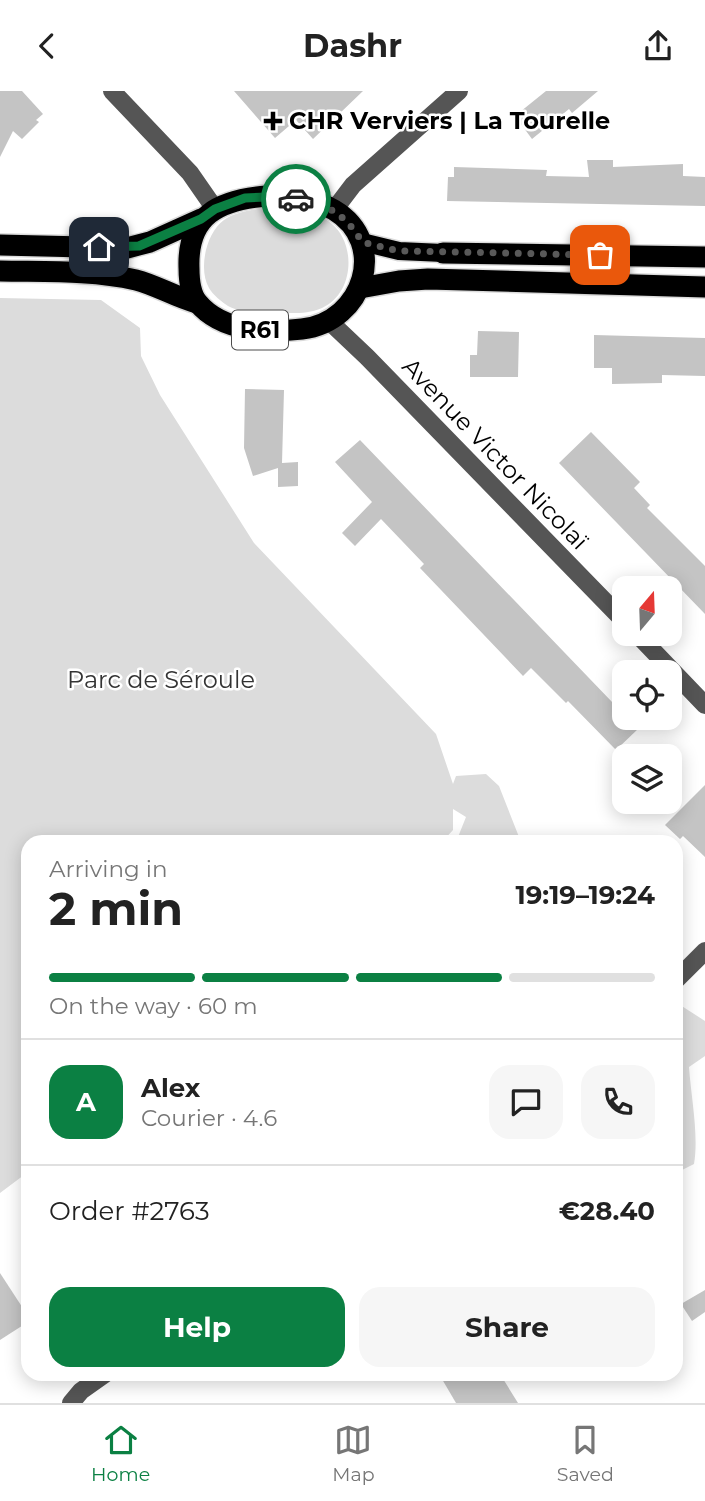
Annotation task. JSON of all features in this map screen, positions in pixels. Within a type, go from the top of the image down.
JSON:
[{"type":"highway","points":[[0,246],[127,248],[150,242],[245,198],[267,197],[312,201],[334,210],[352,225],[362,242],[365,265],[360,288],[428,279],[705,287]]},
{"type":"highway","name":"R61","points":[[197,303],[192,291],[189,263],[194,232],[208,214]]},
{"type":"highway","points":[[443,253],[705,257]]},
{"type":"highway","name":"R61","points":[[0,271],[115,276],[139,281],[175,297],[197,303],[226,323],[253,330],[305,329],[329,321],[348,308],[360,288]]},
{"type":"main road","points":[[362,242],[399,251],[443,253]]},
{"type":"street","points":[[112,91],[190,173],[208,214]]},
{"type":"street","points":[[334,210],[353,185],[459,91]]},
{"type":"street","name":"Avenue Victor Nicolaï","points":[[329,321],[612,609]]},
{"type":"street","points":[[648,646],[705,705]]},
{"type":"street","points":[[683,972],[705,951]]},
{"type":"street","points":[[71,1403],[81,1391],[95,1381]]},
{"type":"green space","points":[[264,208],[316,215],[331,223],[339,232],[348,255],[348,268],[341,292],[333,301],[322,308],[307,312],[254,313],[228,306],[210,290],[204,262],[208,242],[213,233],[228,217]]},
{"type":"green space","name":"Parc de Séroule","points":[[0,298],[101,300],[140,328],[141,356],[160,395],[254,543],[436,734],[453,784],[456,776],[486,774],[499,786],[518,835],[459,835],[466,817],[453,809],[453,830],[448,835],[21,835],[21,1177],[0,1193]]},
{"type":"green space","points":[[683,1007],[705,1021],[705,1056],[689,1067],[695,1128],[694,1164],[683,1170]]},
{"type":"building","points":[[0,91],[22,91],[43,114],[22,139],[13,131],[0,157]]},
{"type":"building","points":[[234,91],[363,91],[313,139],[296,120],[275,138]]},
{"type":"building","points":[[546,91],[598,91],[572,113],[569,109],[532,139],[515,116]]},
{"type":"building","points":[[587,160],[613,160],[613,167],[683,164],[683,176],[705,177],[705,206],[447,201],[448,177],[454,177],[454,167],[547,170],[546,176],[589,177]]},
{"type":"building","points":[[478,331],[519,332],[518,377],[470,377],[470,355],[477,355]]},
{"type":"building","points":[[594,335],[705,338],[705,376],[662,375],[662,383],[612,384],[612,368],[594,368]]},
{"type":"building","points":[[245,389],[284,390],[282,463],[298,462],[298,486],[278,487],[278,468],[253,476],[244,448]]},
{"type":"building","points":[[591,432],[640,482],[634,488],[650,505],[647,508],[705,566],[705,614],[682,590],[682,576],[668,576],[559,463]]},
{"type":"building","points":[[360,440],[612,702],[612,730],[637,730],[622,744],[612,746],[531,668],[523,676],[420,568],[424,564],[381,519],[355,546],[342,533],[372,502],[335,462]]},
{"type":"building","points":[[705,785],[705,857],[683,835],[676,835],[665,825],[676,814],[682,814],[682,808]]},
{"type":"building","points":[[0,1273],[21,1305],[21,1326],[0,1340]]},
{"type":"building","points":[[705,1290],[705,1312],[692,1321],[683,1303]]},
{"type":"building","points":[[443,1381],[504,1381],[518,1403],[456,1403]]},
{"type":"way so far","points":[[296,199],[312,201],[334,210],[352,225],[362,242],[399,251],[600,255]]},
{"type":"place","name":"CHR Verviers | La Tourelle","points":[[273,121]]},
{"type":"route","points":[[99,247],[139,246],[201,219],[226,204],[245,198],[296,199]]}]
